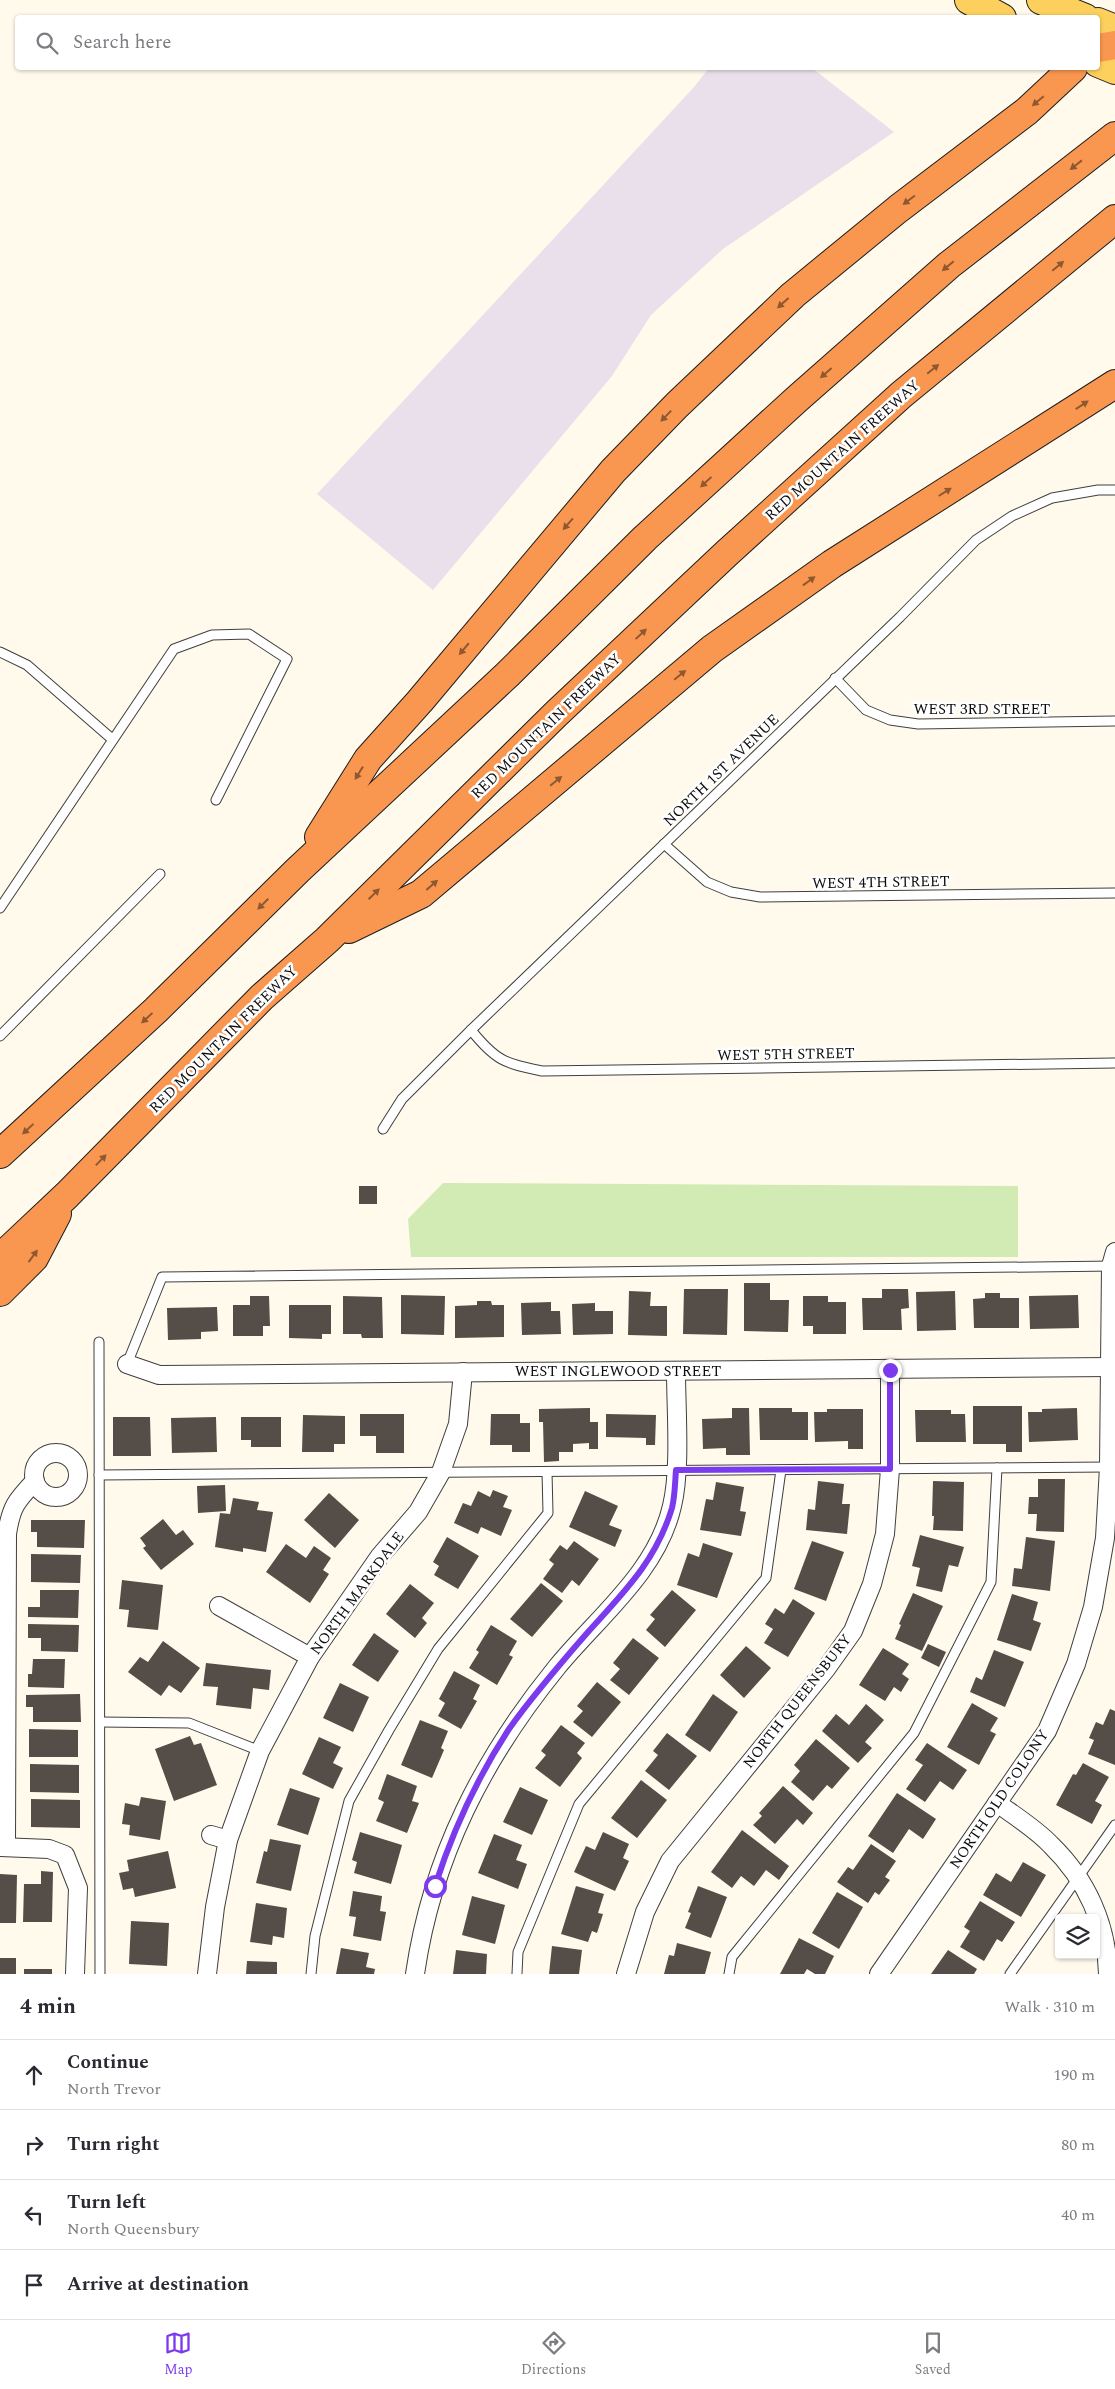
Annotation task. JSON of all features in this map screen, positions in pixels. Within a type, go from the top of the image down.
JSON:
[{"type":"highway","points":[[1100,48],[1115,45]]},
{"type":"highway","points":[[298,870],[368,758],[420,701],[541,555],[636,446],[793,295],[882,221],[1027,110],[1071,70]]},
{"type":"highway","points":[[0,1154],[156,1010],[298,870],[507,674],[645,538],[797,399],[949,265],[1115,136]]},
{"type":"highway","name":"RED MOUNTAIN FREEWAY","points":[[0,1258],[67,1195],[262,997],[327,940],[556,714],[727,553],[901,395],[1115,219]]},
{"type":"highway","points":[[327,940],[421,894],[712,649],[848,554],[1115,384]]},
{"type":"highway","points":[[0,1292],[34,1258],[67,1195]]},
{"type":"main road","points":[[969,0],[996,15]]},
{"type":"main road","points":[[1041,0],[1078,15]]},
{"type":"main road","points":[[1100,23],[1115,29]]},
{"type":"main road","points":[[1100,64],[1115,70]]},
{"type":"street","name":"NORTH OLD COLONY","points":[[879,1974],[1046,1731],[1076,1664],[1094,1607],[1105,1538],[1109,1467],[1114,1261]]},
{"type":"street","name":"WEST INGLEWOOD STREET","points":[[127,1364],[159,1375],[1110,1367]]},
{"type":"street","name":"NORTH QUEENSBURY","points":[[626,1974],[645,1912],[670,1861],[826,1669],[853,1631],[872,1584],[885,1534],[890,1469],[890,1370]]},
{"type":"street","points":[[415,1974],[419,1945],[435,1886],[449,1844],[473,1790],[510,1729],[557,1666],[642,1571],[661,1537],[672,1506],[676,1470],[676,1371]]},
{"type":"street","name":"NORTH MARKDALE","points":[[207,1974],[215,1907],[220,1837],[260,1751],[310,1657],[369,1571],[418,1512],[441,1472],[458,1424],[463,1372]]},
{"type":"street","points":[[35,1482],[16,1501],[10,1513],[7,1534],[3,1672],[3,1847],[49,1849],[65,1855],[78,1888],[76,1974]]},
{"type":"street","points":[[220,1606],[310,1657]]},
{"type":"street","points":[[997,1803],[1051,1844],[1078,1877],[1095,1908],[1106,1942],[1108,1974]]},
{"type":"lane","name":"NORTH 1ST AVENUE","points":[[383,1129],[402,1099],[471,1030],[900,617],[976,540],[1012,516],[1052,498],[1098,490],[1115,490]]},
{"type":"lane","points":[[0,908],[174,649],[212,635],[249,634],[287,659],[216,800]]},
{"type":"lane","points":[[0,652],[27,665],[112,739]]},
{"type":"lane","name":"WEST 3RD STREET","points":[[835,678],[866,710],[890,720],[918,724],[1115,721]]},
{"type":"lane","name":"WEST 4TH STREET","points":[[664,844],[707,882],[731,892],[760,896],[1115,893]]},
{"type":"lane","points":[[0,1036],[160,874]]},
{"type":"lane","name":"WEST 5TH STREET","points":[[471,1030],[487,1050],[510,1064],[542,1071],[1115,1063]]},
{"type":"lane","points":[[127,1364],[162,1277],[1114,1261]]},
{"type":"lane","points":[[99,1342],[100,1974]]},
{"type":"lane","points":[[99,1475],[1109,1467]]},
{"type":"lane","points":[[729,1974],[732,1958],[914,1734],[991,1582],[997,1468]]},
{"type":"lane","points":[[517,1974],[518,1952],[579,1804],[766,1578],[781,1470]]},
{"type":"lane","points":[[311,1974],[315,1936],[349,1801],[438,1649],[548,1513],[547,1472]]},
{"type":"lane","points":[[100,1722],[189,1723],[260,1751]]},
{"type":"lane","points":[[1010,1974],[1115,1825]]},
{"type":"shaded area","points":[[707,70],[815,70],[894,132],[723,249],[651,315],[612,376],[433,590],[317,494],[694,87]]},
{"type":"green space","points":[[443,1183],[1018,1186],[1018,1257],[411,1257],[408,1219]]},
{"type":"building","points":[[359,1186],[377,1186],[377,1204],[359,1204]]},
{"type":"building","points":[[744,1283],[770,1283],[770,1300],[789,1300],[788,1332],[744,1331]]},
{"type":"building","points":[[684,1289],[728,1289],[727,1335],[683,1334]]},
{"type":"building","points":[[882,1289],[908,1289],[909,1308],[901,1309],[902,1330],[863,1330],[862,1298],[882,1298]]},
{"type":"building","points":[[629,1291],[651,1292],[650,1306],[667,1306],[667,1336],[628,1335]]},
{"type":"building","points":[[955,1291],[956,1330],[917,1331],[916,1292]]},
{"type":"building","points":[[985,1293],[1000,1293],[1000,1298],[1019,1298],[1019,1328],[974,1328],[973,1299],[985,1298]]},
{"type":"building","points":[[401,1295],[445,1296],[444,1335],[401,1334]]},
{"type":"building","points":[[1078,1295],[1079,1328],[1030,1329],[1029,1296]]},
{"type":"building","points":[[250,1296],[269,1296],[270,1326],[263,1326],[263,1336],[233,1336],[233,1305],[250,1305]]},
{"type":"building","points":[[343,1296],[382,1297],[383,1338],[362,1338],[361,1334],[343,1334]]},
{"type":"building","points":[[803,1296],[828,1296],[828,1302],[846,1302],[846,1334],[813,1334],[813,1326],[803,1326]]},
{"type":"building","points":[[477,1301],[491,1301],[492,1305],[504,1305],[504,1337],[455,1338],[455,1306],[477,1305]]},
{"type":"building","points":[[551,1302],[551,1311],[560,1311],[561,1334],[522,1335],[521,1303]]},
{"type":"building","points":[[595,1303],[595,1311],[613,1311],[613,1334],[573,1335],[572,1304]]},
{"type":"building","points":[[289,1305],[331,1305],[331,1334],[322,1334],[322,1339],[289,1338]]},
{"type":"building","points":[[217,1307],[218,1331],[201,1332],[201,1339],[168,1340],[167,1308]]},
{"type":"building","points":[[973,1406],[1022,1406],[1022,1452],[1006,1452],[1006,1444],[973,1444]]},
{"type":"building","points":[[590,1408],[590,1422],[598,1422],[598,1449],[589,1449],[589,1443],[573,1444],[573,1452],[559,1452],[559,1461],[544,1462],[543,1422],[539,1422],[539,1409]]},
{"type":"building","points":[[732,1408],[749,1408],[750,1455],[726,1455],[726,1448],[703,1449],[702,1419],[732,1418]]},
{"type":"building","points":[[759,1408],[792,1408],[792,1412],[808,1412],[808,1440],[760,1440]]},
{"type":"building","points":[[1077,1408],[1078,1440],[1029,1442],[1028,1412],[1042,1412],[1042,1409]]},
{"type":"building","points":[[827,1409],[863,1409],[863,1449],[848,1449],[848,1441],[815,1442],[814,1412],[827,1412]]},
{"type":"building","points":[[915,1410],[951,1410],[951,1414],[965,1414],[966,1442],[916,1442]]},
{"type":"building","points":[[360,1414],[404,1414],[404,1453],[376,1453],[376,1436],[360,1436]]},
{"type":"building","points":[[491,1414],[520,1414],[520,1423],[530,1423],[530,1452],[512,1452],[512,1445],[490,1445]]},
{"type":"building","points":[[606,1414],[656,1415],[655,1445],[646,1445],[646,1438],[606,1437]]},
{"type":"building","points":[[303,1415],[345,1416],[345,1444],[334,1444],[334,1452],[302,1452]]},
{"type":"building","points":[[113,1417],[150,1417],[151,1456],[113,1456]]},
{"type":"building","points":[[216,1417],[217,1452],[172,1453],[171,1418]]},
{"type":"building","points":[[241,1417],[281,1417],[281,1447],[251,1447],[251,1440],[241,1440]]},
{"type":"building","points":[[1038,1479],[1065,1479],[1064,1532],[1036,1531],[1037,1514],[1028,1514],[1029,1497],[1038,1497]]},
{"type":"building","points":[[818,1481],[844,1484],[842,1504],[850,1504],[847,1534],[806,1530],[808,1509],[815,1510]]},
{"type":"building","points":[[933,1481],[964,1482],[963,1531],[933,1530]]},
{"type":"building","points":[[716,1482],[744,1487],[740,1511],[746,1512],[741,1536],[700,1530],[706,1499],[713,1500]]},
{"type":"building","points":[[225,1485],[226,1511],[198,1513],[197,1486]]},
{"type":"building","points":[[493,1490],[508,1496],[503,1507],[512,1510],[501,1536],[481,1527],[478,1534],[454,1523],[463,1503],[471,1506],[478,1491],[490,1497]]},
{"type":"building","points":[[585,1491],[618,1506],[609,1525],[622,1530],[615,1547],[569,1527]]},
{"type":"building","points":[[329,1493],[359,1520],[335,1548],[304,1520]]},
{"type":"building","points":[[233,1498],[259,1502],[257,1510],[273,1512],[266,1552],[243,1548],[243,1552],[215,1547],[220,1513],[230,1514]]},
{"type":"building","points":[[163,1519],[176,1535],[183,1530],[194,1544],[161,1570],[143,1548],[146,1546],[140,1538]]},
{"type":"building","points":[[31,1520],[85,1520],[84,1548],[37,1547],[37,1532],[31,1532]]},
{"type":"building","points":[[920,1535],[964,1547],[958,1567],[949,1565],[942,1592],[916,1586],[920,1568],[912,1566]]},
{"type":"building","points":[[447,1537],[479,1556],[458,1589],[434,1575],[439,1566],[433,1562]]},
{"type":"building","points":[[1026,1537],[1055,1541],[1050,1591],[1012,1586],[1014,1568],[1022,1569]]},
{"type":"building","points":[[574,1541],[599,1559],[579,1586],[572,1580],[562,1593],[543,1579],[554,1564],[549,1560],[560,1545],[567,1550]]},
{"type":"building","points":[[812,1541],[844,1552],[826,1601],[794,1589]]},
{"type":"building","points":[[703,1543],[733,1553],[717,1598],[677,1585],[688,1553],[699,1557]]},
{"type":"building","points":[[286,1544],[306,1558],[314,1546],[331,1558],[323,1570],[329,1574],[310,1603],[266,1572]]},
{"type":"building","points":[[31,1554],[81,1555],[80,1583],[31,1582]]},
{"type":"building","points":[[122,1580],[163,1585],[158,1630],[127,1627],[129,1610],[119,1609]]},
{"type":"building","points":[[541,1583],[563,1601],[532,1637],[510,1619]]},
{"type":"building","points":[[410,1584],[434,1603],[422,1618],[427,1623],[415,1638],[386,1614]]},
{"type":"building","points":[[40,1590],[79,1590],[78,1618],[28,1617],[28,1607],[40,1607]]},
{"type":"building","points":[[672,1590],[696,1610],[665,1647],[646,1630],[655,1619],[650,1615]]},
{"type":"building","points":[[913,1593],[943,1606],[922,1651],[895,1639],[901,1625],[899,1624]]},
{"type":"building","points":[[1012,1594],[1038,1602],[1033,1620],[1041,1623],[1031,1651],[997,1640]]},
{"type":"building","points":[[793,1599],[815,1613],[788,1657],[764,1643],[773,1629],[765,1624],[775,1608],[784,1614]]},
{"type":"building","points":[[28,1624],[79,1625],[78,1652],[41,1651],[41,1638],[28,1638]]},
{"type":"building","points":[[491,1625],[517,1641],[509,1655],[513,1657],[497,1685],[469,1668],[479,1652],[476,1650]]},
{"type":"building","points":[[374,1633],[399,1651],[378,1682],[352,1665]]},
{"type":"building","points":[[633,1638],[659,1658],[629,1695],[610,1680],[620,1669],[613,1663]]},
{"type":"building","points":[[163,1641],[200,1668],[181,1693],[169,1685],[161,1696],[128,1672],[140,1657],[148,1662]]},
{"type":"building","points":[[928,1644],[946,1652],[939,1667],[921,1658]]},
{"type":"building","points":[[746,1646],[771,1668],[744,1698],[720,1675]]},
{"type":"building","points":[[883,1648],[909,1664],[902,1674],[909,1679],[901,1692],[894,1687],[885,1701],[859,1685]]},
{"type":"building","points":[[994,1650],[1024,1662],[1005,1707],[970,1692],[976,1677],[982,1680]]},
{"type":"building","points":[[33,1659],[65,1659],[64,1688],[28,1687],[28,1674],[32,1674]]},
{"type":"building","points":[[206,1663],[271,1670],[269,1690],[253,1688],[251,1709],[216,1705],[218,1687],[203,1686]]},
{"type":"building","points":[[454,1671],[480,1685],[473,1699],[477,1701],[461,1729],[438,1716],[445,1703],[439,1699]]},
{"type":"building","points":[[597,1682],[621,1702],[592,1737],[573,1722],[583,1711],[577,1706]]},
{"type":"building","points":[[340,1683],[369,1697],[353,1732],[323,1718]]},
{"type":"building","points":[[80,1694],[81,1722],[33,1722],[33,1707],[26,1707],[26,1695]]},
{"type":"building","points":[[713,1694],[738,1712],[710,1752],[685,1735]]},
{"type":"building","points":[[972,1703],[998,1718],[990,1731],[996,1734],[979,1765],[947,1747]]},
{"type":"building","points":[[866,1704],[884,1720],[865,1742],[872,1748],[858,1763],[822,1731],[836,1714],[849,1725]]},
{"type":"building","points":[[1110,1709],[1115,1711],[1115,1765],[1088,1754],[1094,1740],[1089,1738],[1096,1722],[1103,1725]]},
{"type":"building","points":[[420,1720],[448,1731],[441,1748],[444,1750],[432,1778],[401,1765]]},
{"type":"building","points":[[561,1725],[585,1743],[577,1753],[582,1758],[560,1787],[535,1768],[546,1755],[541,1751]]},
{"type":"building","points":[[29,1729],[78,1730],[78,1757],[29,1757]]},
{"type":"building","points":[[667,1733],[697,1756],[669,1790],[645,1771],[658,1755],[653,1751]]},
{"type":"building","points":[[190,1736],[194,1745],[201,1743],[217,1785],[174,1801],[155,1749]]},
{"type":"building","points":[[319,1737],[341,1747],[333,1763],[343,1768],[333,1789],[302,1774]]},
{"type":"building","points":[[816,1739],[850,1768],[832,1789],[827,1785],[813,1801],[791,1782],[800,1771],[794,1765]]},
{"type":"building","points":[[927,1743],[967,1770],[953,1790],[940,1781],[925,1802],[906,1789],[923,1765],[915,1760]]},
{"type":"building","points":[[1083,1763],[1109,1777],[1095,1801],[1102,1805],[1092,1824],[1056,1805],[1073,1774],[1076,1775]]},
{"type":"building","points":[[30,1764],[79,1765],[79,1793],[30,1792]]},
{"type":"building","points":[[387,1774],[417,1786],[412,1801],[419,1803],[407,1833],[376,1821],[384,1802],[378,1799]]},
{"type":"building","points":[[641,1780],[667,1800],[637,1838],[611,1818]]},
{"type":"building","points":[[783,1786],[813,1813],[803,1825],[797,1819],[775,1844],[753,1825],[762,1816],[759,1813]]},
{"type":"building","points":[[520,1787],[548,1800],[532,1835],[503,1822]]},
{"type":"building","points":[[290,1788],[320,1798],[308,1835],[277,1825]]},
{"type":"building","points":[[897,1793],[936,1819],[923,1839],[909,1829],[893,1853],[868,1836]]},
{"type":"building","points":[[141,1797],[166,1801],[160,1840],[129,1835],[130,1825],[122,1824],[125,1803],[139,1806]]},
{"type":"building","points":[[31,1799],[80,1800],[80,1828],[31,1827]]},
{"type":"building","points":[[742,1830],[789,1866],[779,1880],[766,1870],[754,1886],[741,1876],[732,1888],[711,1872]]},
{"type":"building","points":[[360,1832],[402,1845],[391,1884],[354,1873],[357,1862],[352,1860]]},
{"type":"building","points":[[603,1832],[629,1844],[623,1858],[629,1861],[615,1891],[574,1872],[586,1846],[595,1850]]},
{"type":"building","points":[[494,1834],[522,1845],[516,1860],[527,1864],[518,1889],[478,1873]]},
{"type":"building","points":[[270,1839],[301,1845],[291,1891],[256,1883],[264,1851],[267,1852]]},
{"type":"building","points":[[871,1844],[896,1861],[885,1877],[890,1880],[879,1895],[875,1892],[868,1903],[837,1882],[848,1867],[853,1870]]},
{"type":"building","points":[[168,1851],[176,1888],[135,1897],[133,1888],[123,1890],[119,1873],[129,1871],[127,1860]]},
{"type":"building","points":[[1023,1862],[1046,1875],[1021,1917],[983,1895],[996,1873],[1011,1882]]},
{"type":"building","points":[[41,1871],[53,1872],[52,1922],[23,1922],[24,1884],[41,1884]]},
{"type":"building","points":[[0,1874],[17,1875],[16,1923],[0,1923]]},
{"type":"building","points":[[576,1886],[604,1894],[598,1913],[603,1914],[597,1933],[592,1931],[588,1942],[561,1934]]},
{"type":"building","points":[[698,1886],[727,1897],[711,1938],[685,1928],[691,1913],[688,1912]]},
{"type":"building","points":[[353,1891],[382,1896],[380,1911],[386,1912],[381,1941],[353,1936],[356,1917],[349,1916]]},
{"type":"building","points":[[837,1892],[863,1907],[839,1949],[812,1933]]},
{"type":"building","points":[[472,1896],[505,1905],[495,1944],[462,1935]]},
{"type":"building","points":[[980,1901],[1015,1922],[1002,1942],[997,1939],[984,1961],[960,1947],[970,1931],[964,1927]]},
{"type":"building","points":[[256,1903],[287,1908],[284,1938],[273,1936],[272,1945],[250,1942]]},
{"type":"building","points":[[131,1921],[169,1923],[167,1966],[129,1964]]},
{"type":"building","points":[[799,1938],[834,1956],[825,1974],[815,1974],[807,1969],[804,1974],[780,1974]]},
{"type":"building","points":[[677,1943],[711,1952],[705,1974],[664,1974],[669,1955],[674,1956]]},
{"type":"building","points":[[552,1946],[582,1950],[579,1974],[549,1974]]},
{"type":"building","points":[[341,1948],[369,1953],[366,1967],[375,1969],[374,1974],[336,1974]]},
{"type":"building","points":[[456,1950],[487,1954],[486,1974],[453,1974]]},
{"type":"building","points":[[948,1950],[977,1969],[974,1974],[931,1974]]},
{"type":"building","points":[[0,1958],[16,1958],[16,1974],[0,1974]]},
{"type":"building","points":[[247,1961],[277,1962],[277,1974],[246,1974]]},
{"type":"building","points":[[24,1969],[52,1969],[52,1974],[24,1974]]},
{"type":"route","points":[[435,1886],[449,1844],[473,1790],[510,1729],[557,1666],[642,1571],[661,1537],[672,1506],[676,1470],[890,1469],[890,1370]]}]
